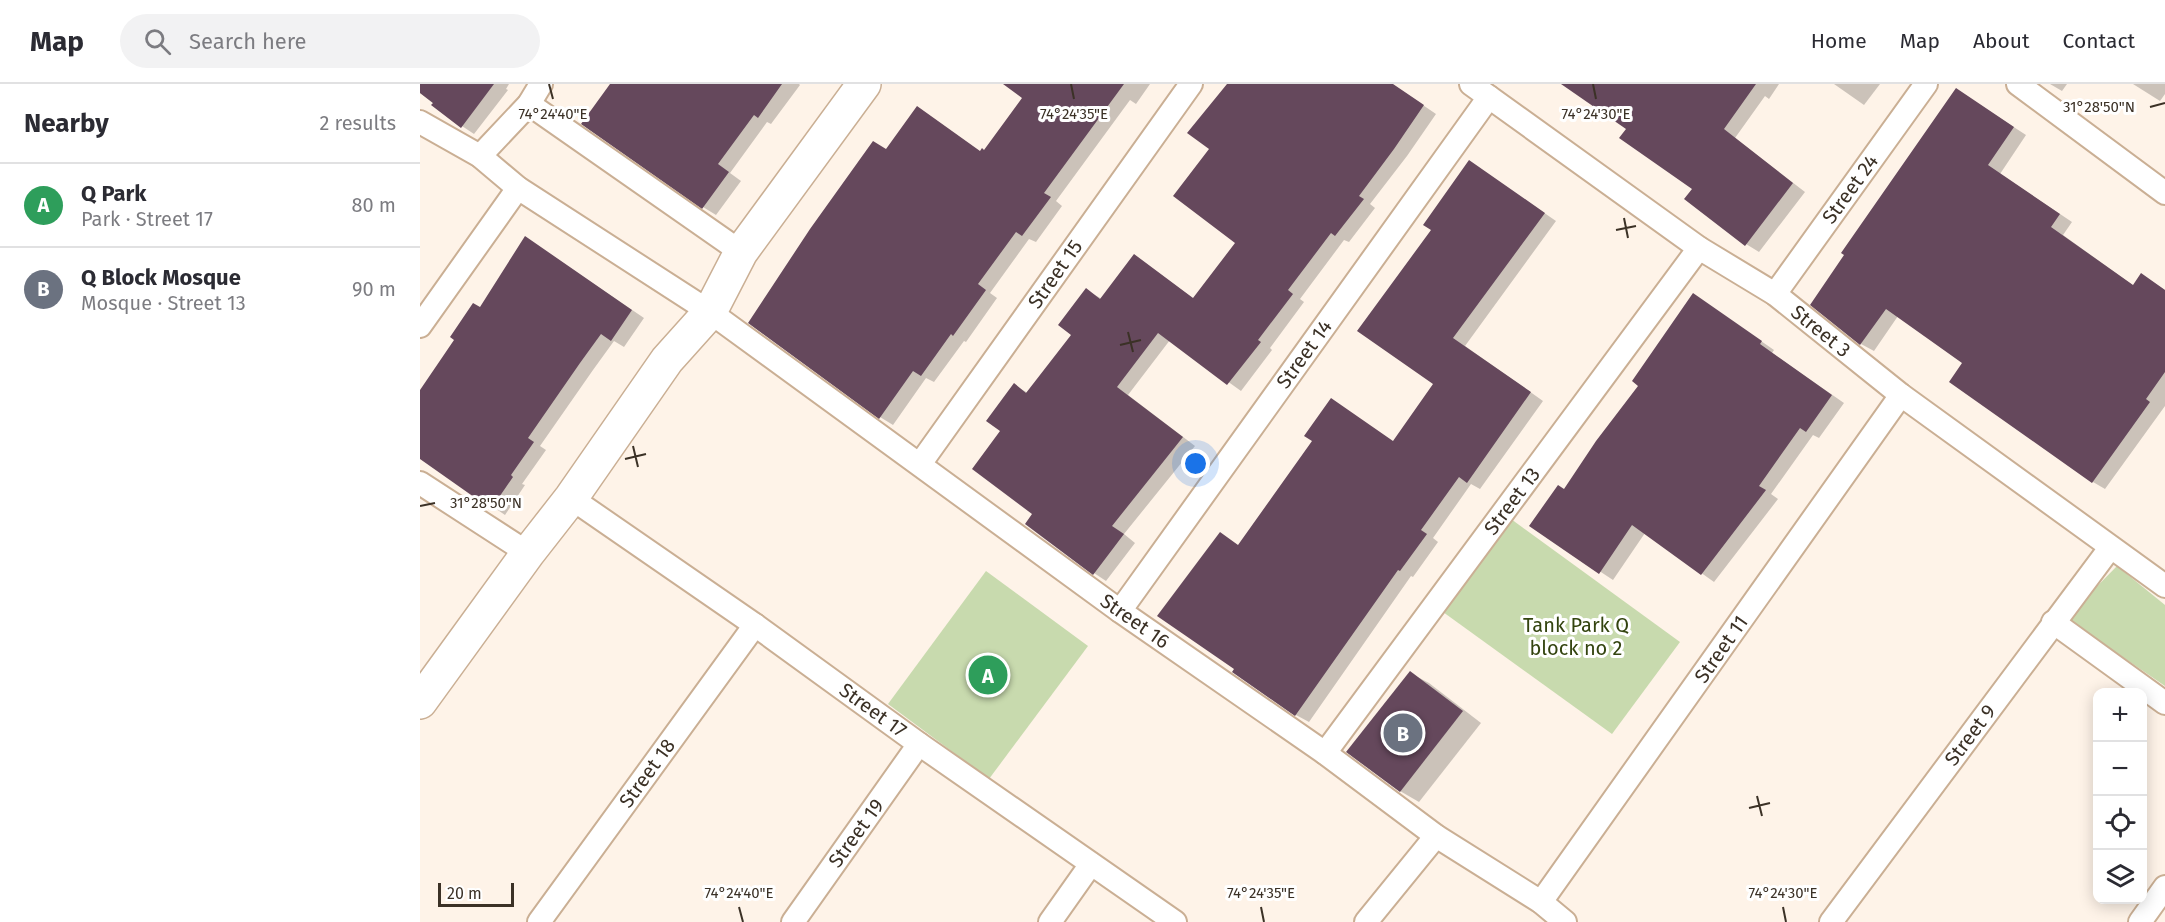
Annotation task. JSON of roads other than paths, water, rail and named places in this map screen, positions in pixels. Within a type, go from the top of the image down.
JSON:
[{"type":"street","points":[[480,156],[529,104],[541,84]]},
{"type":"street","points":[[420,702],[528,553],[571,498],[667,360],[710,312],[741,252],[864,84]]},
{"type":"street","name":"Street 15","points":[[920,464],[1191,84]]},
{"type":"street","name":"Street 24","points":[[1775,294],[1926,84]]},
{"type":"street","points":[[2018,84],[2165,193]]},
{"type":"street","name":"Street 3","points":[[1480,91],[1699,248],[1775,294],[1901,395],[2165,586]]},
{"type":"street","name":"Street 14","points":[[1120,611],[1480,91]]},
{"type":"street","points":[[529,104],[741,252]]},
{"type":"street","name":"Street 16","points":[[420,122],[480,156],[518,188],[710,312],[1120,611],[1325,753],[1436,836],[1541,902],[1565,922]]},
{"type":"street","points":[[420,326],[518,188]]},
{"type":"street","name":"Street 13","points":[[1325,753],[1699,248]]},
{"type":"street","name":"Street 11","points":[[1541,902],[1901,395]]},
{"type":"street","points":[[420,483],[528,553]]},
{"type":"street","name":"Street 17","points":[[571,498],[755,625],[919,744],[1174,922]]},
{"type":"street","name":"Street 9","points":[[1831,922],[2110,548]]},
{"type":"street","points":[[2053,622],[2165,703]]},
{"type":"street","name":"Street 18","points":[[538,922],[755,625]]},
{"type":"street","name":"Street 19","points":[[793,922],[919,744]]},
{"type":"street","points":[[1366,922],[1436,836]]},
{"type":"street","points":[[1050,922],[1091,864]]},
{"type":"street","points":[[2140,922],[2165,887]]},
{"type":"place","name":"Q Park","points":[[988,675]]},
{"type":"place","name":"Q Block Mosque","points":[[1403,733]]},
{"type":"park label","name":"Tank Park Q block no 2","points":[[1576,636]]}]
